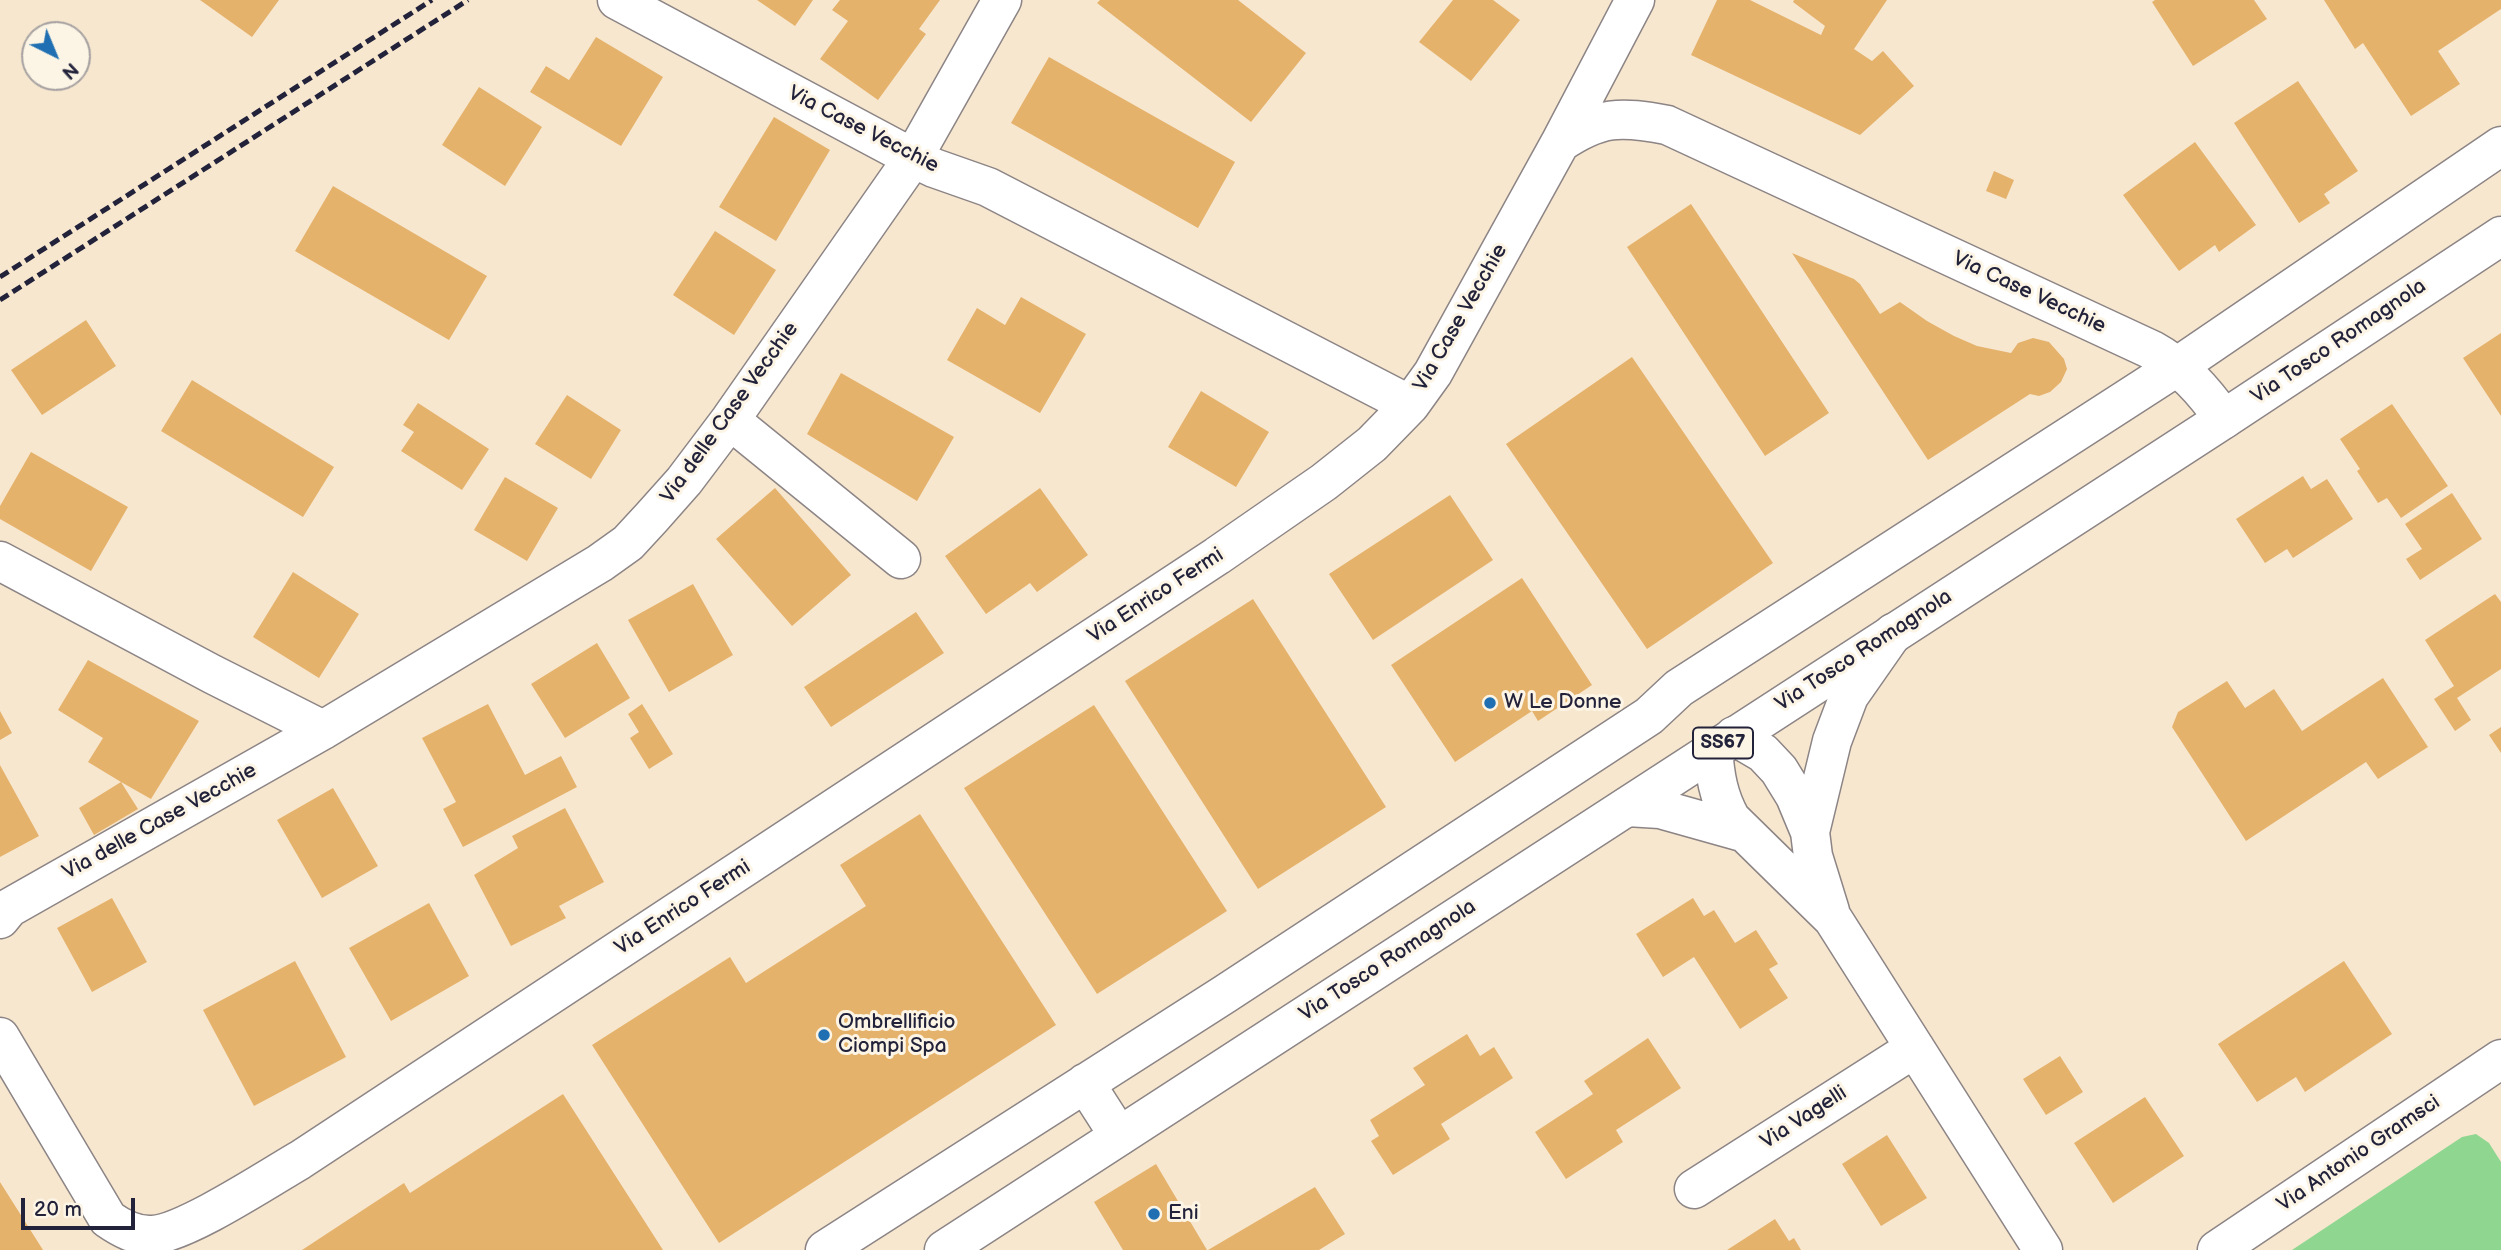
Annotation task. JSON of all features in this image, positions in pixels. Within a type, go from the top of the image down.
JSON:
[{"type":"street","name":"Via Case Vecchie","points":[[617,0],[913,158],[988,187],[1410,405],[1433,373],[1560,143],[1583,127],[1605,121],[1640,120],[1667,125],[2152,350],[2178,366],[2201,388],[2224,419]]},
{"type":"street","name":"Via delle Case Vecchie","points":[[0,919],[9,908],[323,730],[600,563],[628,543],[684,481],[730,420],[913,158],[1002,0]]},
{"type":"street","points":[[1560,143],[1635,0]]},
{"type":"street","points":[[825,1250],[1649,716],[1679,688],[2178,366],[2501,146]]},
{"type":"street","name":"Via Tosco Romagnola","points":[[944,1250],[2224,419],[2501,236]]},
{"type":"street","name":"Via Enrico Fermi","points":[[0,1037],[107,1219],[122,1229],[154,1236],[181,1228],[300,1160],[1217,556],[1324,482],[1372,444],[1410,405]]},
{"type":"street","points":[[730,420],[901,559]]},
{"type":"street","points":[[0,561],[323,730]]},
{"type":"street","points":[[1810,832],[1832,741],[1849,696],[1894,632]]},
{"type":"street","points":[[1833,919],[1731,819],[1716,785],[1724,742],[1763,753],[1779,770],[1795,796],[1810,832],[1820,884],[1833,919],[2043,1250]]},
{"type":"street","points":[[1627,807],[1660,809],[1742,832]]},
{"type":"street","name":"Via Vagelli","points":[[1694,1189],[1914,1048]]},
{"type":"street","name":"Via Antonio Gramsci","points":[[2217,1250],[2497,1071]]},
{"type":"street","points":[[1085,1083],[1119,1136]]},
{"type":"green space","points":[[2476,1134],[2489,1143],[2501,1162],[2501,1250],[2292,1250],[2462,1137]]},
{"type":"building","points":[[200,0],[279,0],[252,37]]},
{"type":"building","points":[[757,0],[813,0],[795,26]]},
{"type":"building","points":[[840,0],[940,0],[919,29],[926,34],[878,100],[820,59],[848,21],[832,10]]},
{"type":"building","points":[[1100,0],[1238,0],[1306,53],[1251,122],[1097,3]]},
{"type":"building","points":[[1453,0],[1493,0],[1520,20],[1471,81],[1419,42]]},
{"type":"building","points":[[1717,0],[1750,0],[1821,35],[1825,26],[1793,2],[1794,0],[1887,0],[1854,49],[1872,61],[1883,51],[1914,86],[1860,135],[1691,55]]},
{"type":"building","points":[[2254,0],[2267,19],[2193,66],[2152,2]]},
{"type":"building","points":[[2324,0],[2501,0],[2501,9],[2438,51],[2460,84],[2411,116],[2363,43],[2355,49]]},
{"type":"building","points":[[596,37],[663,77],[621,146],[530,92],[546,66],[569,80]]},
{"type":"building","points":[[1049,57],[1235,162],[1198,228],[1011,123]]},
{"type":"building","points":[[2298,81],[2358,171],[2324,194],[2330,203],[2299,223],[2234,123]]},
{"type":"building","points":[[479,87],[542,127],[505,186],[442,145]]},
{"type":"building","points":[[774,117],[830,150],[776,241],[719,207]]},
{"type":"building","points":[[2195,142],[2256,225],[2219,252],[2215,245],[2179,271],[2123,195]]},
{"type":"building","points":[[1994,171],[2014,180],[2006,199],[1986,191]]},
{"type":"building","points":[[333,186],[487,276],[449,340],[295,251]]},
{"type":"building","points":[[1691,204],[1829,413],[1765,456],[1627,247]]},
{"type":"building","points":[[715,231],[776,270],[734,335],[673,295]]},
{"type":"building","points":[[1792,253],[1854,279],[1880,314],[1900,302],[1954,336],[1977,346],[2011,353],[2018,343],[2033,338],[2049,342],[2064,359],[2067,369],[2061,382],[2050,392],[2039,396],[2030,394],[1928,460]]},
{"type":"building","points":[[1021,297],[1086,334],[1040,413],[947,360],[977,308],[1005,325]]},
{"type":"building","points":[[86,320],[116,366],[42,415],[11,370]]},
{"type":"building","points":[[2501,333],[2501,416],[2463,358]]},
{"type":"building","points":[[1632,357],[1773,563],[1647,649],[1506,444]]},
{"type":"building","points":[[841,373],[954,437],[917,501],[807,434]]},
{"type":"building","points":[[192,380],[334,467],[303,517],[161,431]]},
{"type":"building","points":[[1201,391],[1269,432],[1236,487],[1168,447]]},
{"type":"building","points":[[567,395],[621,430],[591,479],[535,444]]},
{"type":"building","points":[[418,403],[489,449],[462,490],[401,451],[414,432],[403,425]]},
{"type":"building","points":[[2392,404],[2448,486],[2401,518],[2387,498],[2378,503],[2340,439]]},
{"type":"building","points":[[31,452],[128,507],[91,571],[0,519],[0,506]]},
{"type":"building","points":[[2303,476],[2311,489],[2327,479],[2353,519],[2293,558],[2287,549],[2265,563],[2236,519]]},
{"type":"building","points":[[505,477],[558,508],[527,561],[474,530]]},
{"type":"building","points":[[775,488],[851,575],[792,626],[716,539]]},
{"type":"building","points":[[1040,488],[1088,555],[1037,592],[1030,583],[986,614],[945,556]]},
{"type":"building","points":[[2452,493],[2482,539],[2420,580],[2406,559],[2422,549],[2405,524]]},
{"type":"building","points":[[1450,495],[1493,560],[1373,640],[1329,574]]},
{"type":"building","points":[[293,572],[359,614],[319,678],[253,637]]},
{"type":"building","points":[[1522,578],[1592,685],[1538,721],[1532,711],[1455,762],[1391,665]]},
{"type":"building","points":[[693,584],[733,655],[669,692],[628,620]]},
{"type":"building","points":[[2495,594],[2501,602],[2501,669],[2457,698],[2471,720],[2455,731],[2434,699],[2454,686],[2425,640]]},
{"type":"building","points":[[1253,599],[1386,807],[1258,889],[1125,681]]},
{"type":"building","points":[[916,612],[944,653],[831,727],[804,687]]},
{"type":"building","points":[[597,643],[630,698],[565,738],[531,684]]},
{"type":"building","points":[[88,660],[199,721],[151,799],[88,762],[103,738],[58,710]]},
{"type":"building","points":[[2383,678],[2428,747],[2378,779],[2366,762],[2246,841],[2172,727],[2178,712],[2227,681],[2245,708],[2274,689],[2302,731]]},
{"type":"building","points":[[488,704],[525,775],[561,756],[577,787],[463,847],[443,809],[456,802],[422,738]]},
{"type":"building","points":[[642,704],[673,754],[649,769],[630,738],[639,732],[628,714]]},
{"type":"building","points":[[1094,705],[1227,911],[1097,994],[964,788]]},
{"type":"building","points":[[0,711],[12,733],[0,740]]},
{"type":"building","points":[[2501,727],[2501,753],[2489,735]]},
{"type":"building","points":[[0,765],[39,836],[0,857]]},
{"type":"building","points":[[121,782],[138,809],[94,835],[79,808]]},
{"type":"building","points":[[333,788],[378,866],[322,898],[277,820]]},
{"type":"building","points":[[565,808],[604,882],[559,906],[566,918],[511,946],[474,875],[518,848],[512,836]]},
{"type":"building","name":"Ombrellificio Ciompi Spa","points":[[920,814],[1056,1025],[719,1243],[592,1045],[730,957],[746,983],[866,906],[840,865]]},
{"type":"building","points":[[112,898],[147,962],[92,992],[57,928]]},
{"type":"building","points":[[1693,898],[1704,916],[1714,910],[1735,943],[1756,930],[1778,964],[1769,969],[1788,998],[1740,1029],[1694,957],[1663,977],[1636,934]]},
{"type":"building","points":[[429,903],[469,976],[391,1021],[349,948]]},
{"type":"building","points":[[295,961],[346,1057],[254,1106],[203,1010]]},
{"type":"building","points":[[2344,961],[2392,1034],[2305,1092],[2296,1077],[2257,1102],[2218,1044]]},
{"type":"building","points":[[1467,1034],[1480,1056],[1494,1047],[1513,1078],[1441,1124],[1450,1139],[1393,1175],[1371,1141],[1379,1136],[1370,1120],[1425,1085],[1413,1068]]},
{"type":"building","points":[[1648,1038],[1681,1088],[1616,1130],[1623,1142],[1566,1179],[1535,1132],[1593,1094],[1584,1081]]},
{"type":"building","points":[[2060,1056],[2083,1092],[2046,1115],[2023,1079]]},
{"type":"building","points":[[563,1094],[663,1250],[302,1250],[404,1183],[410,1193]]},
{"type":"building","points":[[2145,1097],[2184,1156],[2113,1203],[2074,1143]]},
{"type":"building","points":[[1887,1135],[1927,1198],[1881,1226],[1842,1164]]},
{"type":"building","points":[[1156,1164],[1207,1250],[1123,1250],[1094,1202]]},
{"type":"building","points":[[0,1182],[43,1250],[0,1250]]},
{"type":"building","points":[[1315,1187],[1345,1234],[1319,1250],[1208,1250]]},
{"type":"building","points":[[1775,1219],[1789,1241],[1794,1238],[1801,1250],[1727,1250]]},
{"type":"railway","points":[[0,277],[432,0]]},
{"type":"railway","points":[[0,300],[468,0]]},
{"type":"place","name":"W Le Donne","points":[[1490,703]]},
{"type":"place","name":"Ombrellificio Ciompi Spa","points":[[824,1035]]},
{"type":"place","name":"Eni","points":[[1154,1214]]}]
